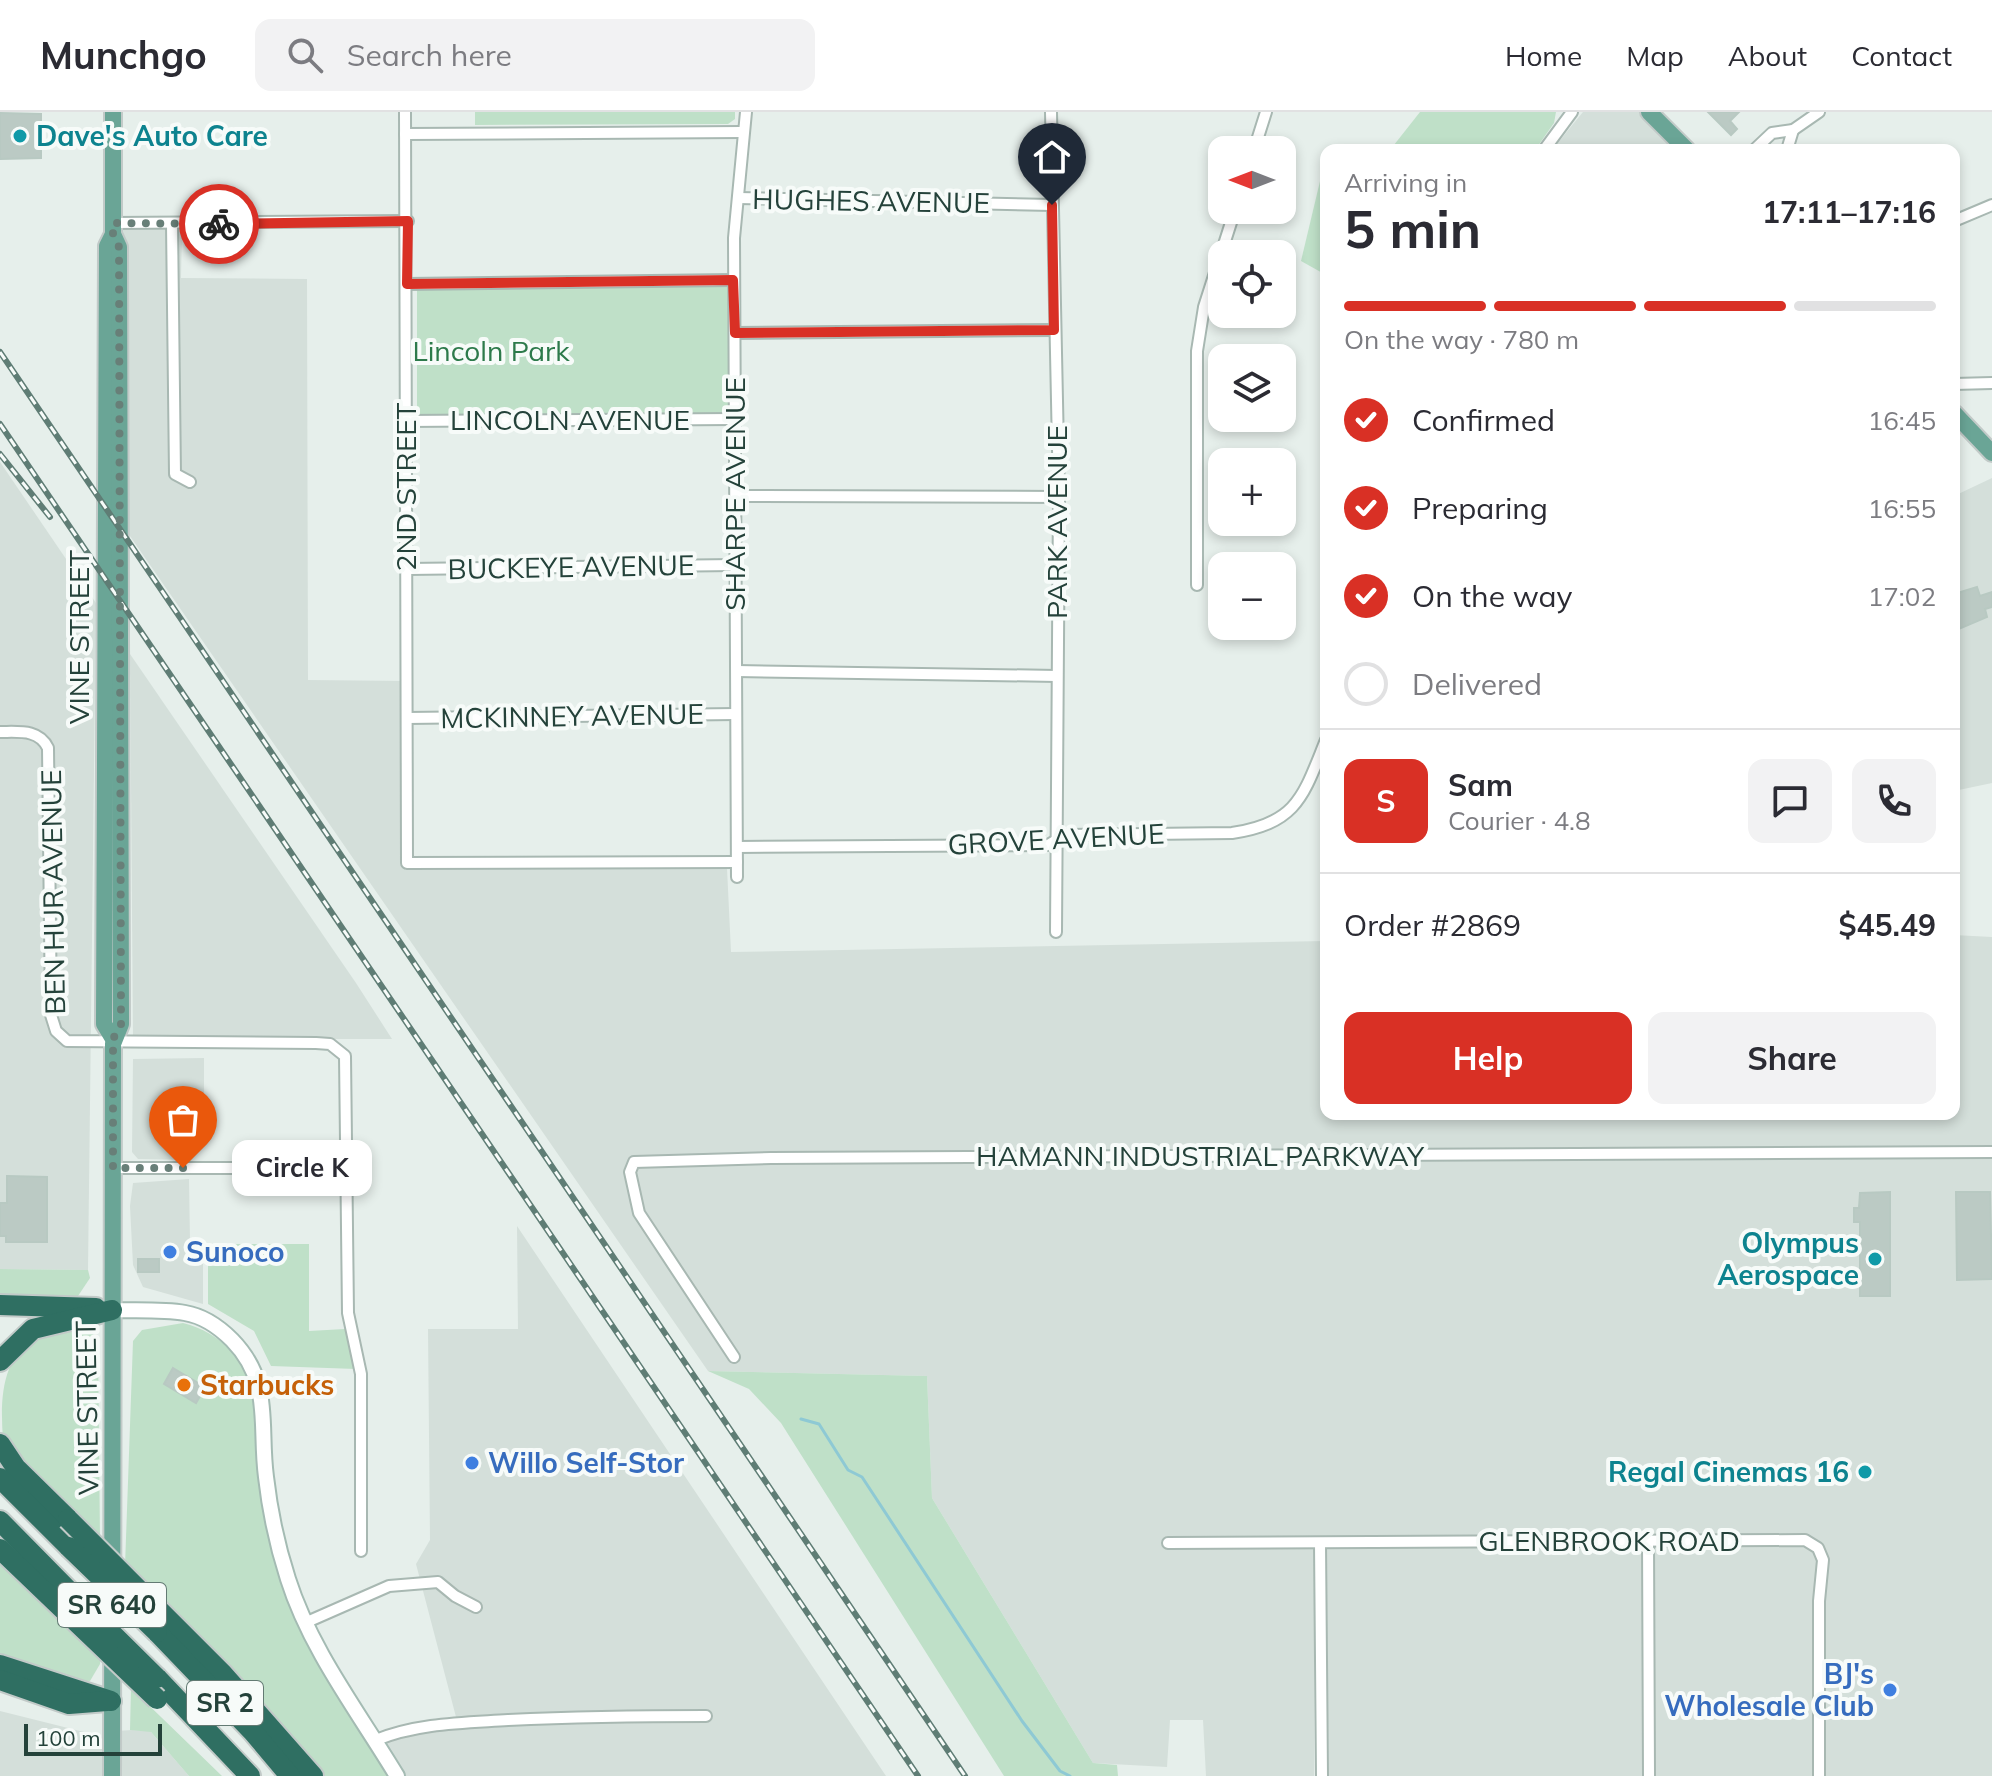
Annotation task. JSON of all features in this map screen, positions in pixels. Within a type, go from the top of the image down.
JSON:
[{"type":"highway","points":[[0,1305],[75,1305],[112,1310]]},
{"type":"highway","points":[[0,1361],[33,1329],[112,1310]]},
{"type":"highway","points":[[0,1444],[16,1468],[223,1674],[313,1776]]},
{"type":"highway","name":"SR 2","points":[[0,1478],[157,1632],[253,1732],[290,1776]]},
{"type":"highway","name":"SR 2","points":[[0,1521],[250,1776]]},
{"type":"highway","points":[[0,1549],[157,1699],[231,1776]]},
{"type":"highway","points":[[0,1665],[111,1701]]},
{"type":"highway","points":[[0,1680],[69,1704],[111,1701]]},
{"type":"main road","name":"VINE STREET","points":[[112,1776],[113,1041],[121,1024],[119,247],[113,229],[113,112]]},
{"type":"main road","points":[[1649,112],[1681,144]]},
{"type":"main road","points":[[1960,419],[1992,453]]},
{"type":"street","name":"2ND STREET","points":[[405,112],[408,221],[407,863],[737,862]]},
{"type":"street","name":"SHARPE AVENUE","points":[[737,877],[733,280],[746,112]]},
{"type":"street","name":"PARK AVENUE","points":[[1051,112],[1059,497],[1056,932]]},
{"type":"street","points":[[1258,136],[1266,112]]},
{"type":"street","points":[[1548,144],[1572,112]]},
{"type":"street","points":[[1760,144],[1772,133],[1793,130],[1819,112]]},
{"type":"street","points":[[1789,144],[1793,130]]},
{"type":"street","points":[[405,134],[743,132]]},
{"type":"street","name":"HUGHES AVENUE","points":[[738,198],[1052,205]]},
{"type":"street","points":[[1960,218],[1992,205]]},
{"type":"street","points":[[113,229],[172,224],[408,221]]},
{"type":"street","points":[[172,224],[175,474],[190,482]]},
{"type":"street","points":[[1197,585],[1197,351],[1204,307],[1231,224]]},
{"type":"street","points":[[407,284],[733,280]]},
{"type":"street","points":[[735,333],[1054,330]]},
{"type":"street","points":[[1960,384],[1992,383]]},
{"type":"street","name":"LINCOLN AVENUE","points":[[406,421],[734,419]]},
{"type":"street","points":[[736,496],[1059,497]]},
{"type":"street","name":"BUCKEYE AVENUE","points":[[407,569],[735,565]]},
{"type":"street","points":[[737,671],[1057,676]]},
{"type":"street","name":"MCKINNEY AVENUE","points":[[407,718],[736,714]]},
{"type":"street","name":"BEN HUR AVENUE","points":[[0,732],[29,732],[44,740],[48,748],[51,1015],[56,1031],[67,1041],[330,1044],[340,1050],[348,1067],[348,1168]]},
{"type":"street","name":"GROVE AVENUE","points":[[737,847],[1048,845],[1065,835],[1255,830],[1281,819],[1304,794],[1320,755]]},
{"type":"street","name":"HAMANN INDUSTRIAL PARKWAY","points":[[734,1357],[639,1213],[630,1172],[634,1162],[771,1158],[1992,1152]]},
{"type":"street","points":[[113,1168],[348,1168],[348,1313],[361,1374],[361,1551]]},
{"type":"street","points":[[112,1310],[185,1313],[205,1319],[222,1330],[244,1354],[261,1389],[265,1473],[273,1527],[289,1582],[307,1622],[397,1776]]},
{"type":"street","points":[[1648,1540],[1649,1776]]},
{"type":"street","name":"GLENBROOK ROAD","points":[[1168,1543],[1801,1540],[1818,1548],[1823,1560],[1824,1576],[1819,1601],[1819,1776]]},
{"type":"street","points":[[1320,1543],[1322,1776]]},
{"type":"street","points":[[307,1622],[389,1586],[438,1582],[476,1607]]},
{"type":"street","points":[[376,1740],[402,1729],[438,1724],[574,1716],[706,1716]]},
{"type":"shaded area","points":[[1583,112],[1641,112],[1672,144],[1557,144]]},
{"type":"shaded area","points":[[121,226],[182,226],[181,278],[307,279],[308,680],[406,681],[405,870],[727,868],[731,952],[1320,941],[1320,1120],[1960,1120],[1960,935],[1992,937],[1992,1776],[1329,1776],[1326,1604],[1314,1603],[1314,1776],[1206,1776],[1203,1720],[1170,1720],[1167,1767],[1093,1763],[932,1498],[927,1376],[708,1371],[123,526]]},
{"type":"shaded area","points":[[0,462],[96,603],[88,1270],[0,1269]]},
{"type":"shaded area","points":[[1992,478],[1992,783],[1960,790],[1960,493]]},
{"type":"shaded area","points":[[130,654],[356,983],[392,1039],[133,1039]]},
{"type":"shaded area","points":[[204,1058],[204,1138],[190,1138],[190,1160],[138,1159],[132,1152],[133,1059]]},
{"type":"shaded area","points":[[189,1179],[190,1242],[203,1243],[203,1304],[143,1287],[133,1265],[130,1206],[133,1183]]},
{"type":"shaded area","points":[[517,1226],[886,1776],[402,1776],[381,1742],[404,1733],[518,1723],[519,1713],[456,1717],[416,1564],[430,1540],[428,1329],[518,1329]]},
{"type":"shaded area","points":[[0,1711],[108,1738],[108,1776],[0,1776]]},
{"type":"shaded area","points":[[116,1731],[150,1731],[189,1776],[116,1776]]},
{"type":"green space","points":[[475,112],[735,112],[735,119],[728,124],[475,125]]},
{"type":"green space","points":[[1420,112],[1556,112],[1554,123],[1539,144],[1395,144]]},
{"type":"green space","points":[[1320,181],[1320,272],[1301,261]]},
{"type":"green space","name":"Lincoln Park","points":[[728,286],[729,414],[417,414],[417,289]]},
{"type":"green space","points":[[208,1244],[309,1244],[309,1331],[345,1329],[356,1369],[271,1366],[254,1331],[208,1304]]},
{"type":"green space","points":[[0,1269],[88,1270],[90,1278],[78,1296],[0,1296]]},
{"type":"green space","points":[[183,1323],[209,1333],[230,1349],[251,1382],[256,1395],[275,1560],[389,1776],[324,1776],[125,1566],[133,1341],[142,1330]]},
{"type":"green space","points":[[82,1328],[94,1335],[98,1343],[100,1541],[56,1500],[3,1439],[3,1394],[10,1367],[17,1355],[26,1344],[39,1336]]},
{"type":"green space","points":[[708,1371],[927,1376],[932,1498],[1093,1763],[1117,1765],[1118,1776],[1004,1776],[781,1423],[749,1389]]},
{"type":"green space","points":[[0,1557],[101,1654],[100,1664],[90,1681],[83,1684],[0,1658]]},
{"type":"green space","points":[[131,1688],[222,1776],[189,1776],[151,1732],[130,1730]]},
{"type":"building","points":[[1708,112],[1739,112],[1730,121],[1737,129],[1731,135]]},
{"type":"building","name":"Dave's Auto Care","points":[[0,113],[41,114],[41,158],[0,159]]},
{"type":"building","points":[[1977,587],[1980,596],[1992,592],[1992,607],[1985,609],[1987,617],[1960,628],[1960,592]]},
{"type":"building","points":[[161,1101],[180,1101],[180,1133],[161,1133]]},
{"type":"building","points":[[7,1176],[47,1177],[47,1242],[6,1242],[6,1236],[0,1236],[0,1203],[7,1203]]},
{"type":"building","name":"Olympus Aerospace","points":[[1890,1192],[1890,1296],[1860,1296],[1860,1222],[1854,1222],[1854,1208],[1859,1208],[1860,1193]]},
{"type":"building","points":[[1956,1192],[1990,1192],[1992,1279],[1957,1280]]},
{"type":"building","name":"Sunoco","points":[[138,1259],[159,1259],[159,1272],[138,1272]]},
{"type":"building","name":"Starbucks","points":[[173,1368],[205,1387],[196,1403],[164,1384]]},
{"type":"waterway","points":[[801,1419],[819,1424],[848,1470],[862,1477],[1022,1721],[1060,1771],[1070,1776]]},
{"type":"railway","points":[[0,352],[965,1776]]},
{"type":"railway","points":[[0,424],[918,1776]]},
{"type":"railway","points":[[0,454],[50,517]]},
{"type":"way so far","points":[[183,1168],[113,1168],[113,1039],[121,1024],[119,247],[113,234],[113,223],[219,224]]},
{"type":"place","name":"Dave's Auto Care","points":[[20,136]]},
{"type":"place","name":"Circle K","points":[[183,1168]]},
{"type":"place","name":"Sunoco","points":[[170,1252]]},
{"type":"place","name":"Olympus Aerospace","points":[[1875,1259]]},
{"type":"place","name":"Starbucks","points":[[184,1385]]},
{"type":"place","name":"Willo Self-Stor","points":[[472,1463]]},
{"type":"place","name":"Regal Cinemas 16","points":[[1865,1472]]},
{"type":"place","name":"BJ's Wholesale Club","points":[[1890,1690]]},
{"type":"route","points":[[219,224],[408,221],[407,284],[733,280],[735,333],[1054,330],[1052,205]]}]
